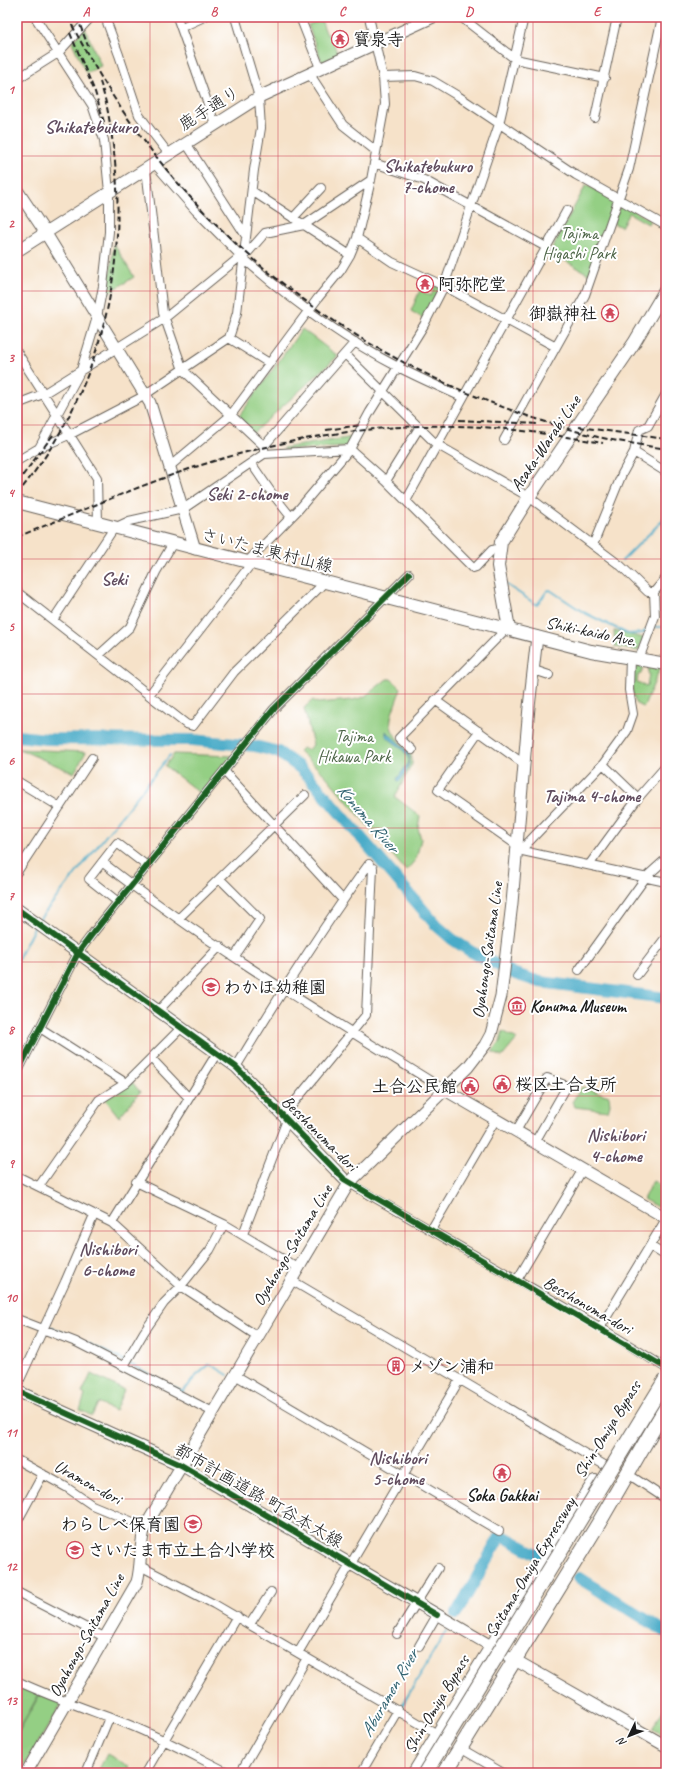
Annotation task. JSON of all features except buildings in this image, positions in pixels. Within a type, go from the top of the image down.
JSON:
[{"type":"highway","name":"Shin-Omiya Bypass","points":[[444,1772],[460,1748],[504,1654],[579,1508],[666,1369]]},
{"type":"highway","name":"Saitama-Omiya Expressway","points":[[425,1773],[666,1379]]},
{"type":"highway","name":"Saitama-Omiya Expressway","points":[[444,1772],[666,1397]]},
{"type":"highway","points":[[504,1654],[530,1612],[563,1582],[666,1407]]},
{"type":"highway","points":[[579,1508],[600,1521]]},
{"type":"highway","name":"Shin-Omiya Bypass","points":[[416,1773],[456,1708],[466,1696],[491,1676],[504,1654]]},
{"type":"main road","name":"Asaka-Warabi Line","points":[[508,629],[498,566],[499,549],[505,533],[634,343],[666,289]]},
{"type":"main road","name":"さいたま東村山線","points":[[17,502],[508,629]]},
{"type":"main road","name":"Shiki-kaido Ave.","points":[[508,629],[591,651],[666,664]]},
{"type":"street","points":[[35,17],[92,105],[104,140],[109,192],[109,232],[103,286],[97,317],[81,370],[39,448]]},
{"type":"street","points":[[17,79],[58,53],[91,17]]},
{"type":"street","points":[[105,17],[120,55],[139,115],[168,154]]},
{"type":"street","points":[[177,17],[182,27],[215,124]]},
{"type":"street","points":[[182,27],[204,17]]},
{"type":"street","points":[[17,461],[39,448],[71,434],[145,395],[184,370],[229,338],[237,313],[242,257],[261,128],[259,97],[235,17]]},
{"type":"street","points":[[300,17],[320,68]]},
{"type":"street","points":[[169,467],[231,415],[308,311],[341,270],[350,255],[357,238],[371,180],[384,104],[382,77],[376,43],[369,17]]},
{"type":"street","name":"鹿手通り","points":[[17,250],[259,97],[433,17]]},
{"type":"street","points":[[461,17],[515,59],[605,78]]},
{"type":"street","points":[[149,695],[249,563],[350,449],[383,391],[424,325],[444,286],[499,124],[524,17]]},
{"type":"street","points":[[595,118],[605,78],[617,17]]},
{"type":"street","points":[[504,440],[585,295],[620,200],[629,169],[662,17]]},
{"type":"street","points":[[309,73],[343,125],[376,151]]},
{"type":"street","points":[[382,77],[415,76],[433,81],[576,175],[666,226]]},
{"type":"street","points":[[186,143],[246,236]]},
{"type":"street","points":[[374,163],[424,180],[546,247]]},
{"type":"street","points":[[150,166],[242,257],[308,311],[398,367],[462,397]]},
{"type":"street","points":[[150,166],[165,318],[184,370],[231,415],[264,450],[350,449],[386,481],[473,568],[476,567],[492,550],[499,549]]},
{"type":"street","points":[[17,404],[43,394],[165,318],[242,257],[265,233],[304,225],[371,180]]},
{"type":"street","points":[[293,218],[321,188]]},
{"type":"street","points":[[17,190],[45,232],[150,403],[195,549]]},
{"type":"street","points":[[252,191],[350,255]]},
{"type":"street","points":[[406,501],[462,397],[567,210]]},
{"type":"street","points":[[357,238],[392,262],[444,286],[556,347]]},
{"type":"street","points":[[229,338],[269,363]]},
{"type":"street","points":[[53,620],[114,528],[129,521],[183,509],[251,463],[264,450],[356,342]]},
{"type":"street","points":[[17,352],[57,416],[71,434],[97,478],[98,523]]},
{"type":"street","points":[[345,354],[436,444],[529,497],[621,566],[648,592],[654,592]]},
{"type":"street","points":[[593,546],[622,474],[634,452],[639,430],[648,426],[666,394]]},
{"type":"street","points":[[386,481],[419,428]]},
{"type":"street","points":[[634,452],[666,472]]},
{"type":"street","points":[[251,463],[291,517]]},
{"type":"street","points":[[99,655],[130,627],[156,572],[173,543]]},
{"type":"street","points":[[17,1073],[78,953],[118,902],[253,734],[279,704],[409,574]]},
{"type":"street","points":[[519,849],[602,764],[627,731],[633,714],[630,690],[634,659],[656,616],[654,592],[666,578]]},
{"type":"street","points":[[17,592],[186,724],[193,726],[234,672],[325,582]]},
{"type":"street","points":[[412,750],[399,738],[435,700],[508,629]]},
{"type":"street","name":"Oyahongo-Saitama Line","points":[[26,1773],[106,1638],[137,1582],[140,1566],[142,1537],[145,1527],[349,1183],[446,1090],[477,1056],[491,1034],[498,1009],[503,978],[519,849],[524,764],[537,637]]},
{"type":"street","points":[[534,670],[549,675]]},
{"type":"street","points":[[435,700],[524,764]]},
{"type":"street","points":[[479,732],[438,790],[519,849],[666,882]]},
{"type":"street","points":[[17,872],[92,758]]},
{"type":"street","points":[[602,764],[638,798]]},
{"type":"street","points":[[589,865],[638,798],[666,766]]},
{"type":"street","points":[[224,771],[343,900]]},
{"type":"street","points":[[17,782],[60,807]]},
{"type":"street","points":[[180,918],[305,795]]},
{"type":"street","points":[[118,902],[89,879],[102,862],[118,843],[147,866]]},
{"type":"street","points":[[579,970],[646,878],[666,859]]},
{"type":"street","points":[[102,862],[132,885],[283,990],[446,1090],[666,1219],[600,1328]]},
{"type":"street","points":[[236,1067],[283,990],[343,900],[371,866],[366,1015],[285,1118],[243,1234]]},
{"type":"street","points":[[220,879],[260,919],[235,956]]},
{"type":"street","name":"Besshonuma-dori","points":[[17,909],[236,1067],[349,1183],[600,1328],[666,1369]]},
{"type":"street","points":[[637,975],[666,937]]},
{"type":"street","points":[[158,1011],[220,946]]},
{"type":"street","points":[[40,1028],[126,1083]]},
{"type":"street","points":[[39,1186],[99,1100],[126,1083],[181,1028]]},
{"type":"street","points":[[112,1223],[217,1052]]},
{"type":"street","points":[[152,1058],[189,1098]]},
{"type":"street","points":[[516,1131],[547,1078],[567,1086],[535,1142]]},
{"type":"street","points":[[431,1230],[496,1119]]},
{"type":"street","points":[[517,1280],[583,1169]]},
{"type":"street","points":[[17,1176],[112,1223],[181,1286],[257,1336]]},
{"type":"street","points":[[136,1182],[243,1234],[298,1268]]},
{"type":"street","points":[[17,1386],[94,1215]]},
{"type":"street","points":[[126,1364],[144,1332],[160,1309],[210,1250],[224,1224]]},
{"type":"street","points":[[650,1246],[666,1256]]},
{"type":"street","points":[[291,1280],[606,1466]]},
{"type":"street","points":[[17,1319],[44,1327],[126,1364],[213,1412]]},
{"type":"street","points":[[235,1375],[499,1532]]},
{"type":"street","points":[[298,1653],[460,1379]]},
{"type":"street","name":"都市計画道路 町谷本太線","points":[[17,1391],[181,1466],[504,1654],[666,1746]]},
{"type":"street","name":"Uramon-dori","points":[[17,1460],[43,1474],[92,1505],[145,1527]]},
{"type":"street","points":[[17,1522],[43,1474]]},
{"type":"street","points":[[634,1478],[666,1499]]},
{"type":"street","points":[[140,1566],[237,1616],[298,1653],[399,1710],[439,1735]]},
{"type":"street","points":[[397,1634],[438,1568]]},
{"type":"street","points":[[17,1592],[106,1638]]},
{"type":"street","points":[[250,1624],[271,1592]]},
{"type":"street","points":[[419,1646],[437,1615]]},
{"type":"street","points":[[145,1773],[237,1616]]},
{"type":"street","points":[[240,1773],[307,1658]]},
{"type":"street","points":[[17,1681],[164,1740],[216,1770],[229,1773]]},
{"type":"street","points":[[361,1773],[399,1710]]},
{"type":"street","points":[[86,1773],[109,1718]]},
{"type":"street","points":[[460,1748],[503,1773]]},
{"type":"green space","points":[[321,20],[327,35],[330,34],[338,55],[322,62],[308,25]]},
{"type":"green space","points":[[85,28],[101,66],[86,73],[72,42]]},
{"type":"green space","name":"Tajima Higashi Park","points":[[586,185],[618,200],[590,275],[550,252]]},
{"type":"green space","points":[[621,203],[650,220],[648,224],[629,213],[621,227],[613,223]]},
{"type":"green space","points":[[114,244],[134,277],[107,294]]},
{"type":"green space","points":[[436,285],[440,288],[424,319],[411,311],[420,290],[431,296]]},
{"type":"green space","points":[[302,329],[338,356],[253,433],[237,419]]},
{"type":"green space","points":[[354,437],[349,447],[284,450],[283,448]]},
{"type":"green space","points":[[614,631],[644,638],[638,651],[615,647]]},
{"type":"green space","points":[[633,663],[644,665],[641,674],[638,675],[637,683],[647,686],[649,666],[660,668],[644,707],[636,704],[632,691]]},
{"type":"green space","name":"Tajima Hikawa Park","points":[[387,679],[391,679],[401,688],[393,709],[391,723],[392,729],[396,736],[411,754],[412,764],[395,797],[420,816],[418,828],[421,839],[416,859],[406,871],[325,775],[299,751],[302,748],[307,750],[313,745],[304,708],[313,700],[318,703],[353,700],[364,697]]},
{"type":"green space","points":[[19,749],[86,752],[74,773]]},
{"type":"green space","points":[[174,754],[233,756],[202,795],[165,766]]},
{"type":"green space","points":[[503,1031],[517,1039],[502,1057],[492,1052],[500,1042]]},
{"type":"green space","points":[[132,1082],[140,1092],[119,1117],[105,1099]]},
{"type":"green space","points":[[582,1087],[609,1096],[610,1104],[608,1111],[575,1107],[572,1102]]},
{"type":"green space","points":[[653,1181],[666,1188],[666,1195],[659,1208],[643,1199]]},
{"type":"green space","points":[[91,1374],[124,1390],[115,1411],[98,1403],[92,1416],[80,1410],[85,1395],[82,1393]]},
{"type":"green space","points":[[17,1682],[39,1694],[17,1733]]},
{"type":"green space","points":[[40,1694],[62,1703],[20,1773],[17,1773],[17,1735]]},
{"type":"green space","points":[[666,1705],[666,1736],[652,1729]]},
{"type":"green space","points":[[107,1754],[130,1767],[127,1773],[97,1773]]},
{"type":"water","points":[[386,731],[408,752],[409,762],[404,751],[386,736]]},
{"type":"water","points":[[409,762],[408,767],[400,781],[398,781],[397,779]]},
{"type":"waterway","points":[[666,479],[660,491],[666,500]]},
{"type":"waterway","points":[[622,561],[661,522],[666,514]]},
{"type":"waterway","points":[[661,522],[666,525]]},
{"type":"waterway","points":[[507,585],[537,605],[547,591],[550,590],[583,612],[628,634],[643,633],[646,630]]},
{"type":"waterway","points":[[653,627],[666,627]]},
{"type":"waterway","name":"Konuma River","points":[[17,736],[47,739],[193,740],[255,746],[278,752],[299,767],[309,777],[436,925],[452,939],[470,951],[515,974],[540,982],[666,998]]},
{"type":"waterway","name":"Konuma River","points":[[171,745],[175,740]]},
{"type":"waterway","points":[[38,921],[170,755]]},
{"type":"waterway","points":[[17,961],[35,926]]},
{"type":"waterway","points":[[46,1326],[72,1336]]},
{"type":"waterway","points":[[85,1342],[125,1361]]},
{"type":"waterway","points":[[128,1363],[183,1392],[196,1376],[210,1364],[228,1375]]},
{"type":"waterway","name":"Aburamen River","points":[[456,1614],[501,1535],[538,1555]]},
{"type":"waterway","name":"Aburamen River","points":[[579,1578],[666,1632]]},
{"type":"waterway","name":"Aburamen River","points":[[400,1709],[446,1631]]},
{"type":"railway","points":[[68,17],[112,95],[163,166],[221,229],[286,286],[356,335],[432,377],[512,411],[598,437],[666,449]]},
{"type":"railway","points":[[77,17],[88,46]]},
{"type":"railway","points":[[70,33],[95,92],[104,122]]},
{"type":"railway","points":[[17,494],[45,457],[68,418],[87,377],[101,334],[111,290],[116,245],[117,199],[114,153],[105,99],[100,82]]},
{"type":"railway","points":[[459,420],[539,424]]},
{"type":"railway","points":[[326,430],[361,425]]},
{"type":"railway","points":[[17,537],[183,471],[266,447],[320,436],[375,429],[458,426],[549,434],[603,443]]},
{"type":"railway","points":[[579,427],[666,439]]},
{"type":"railway","points":[[17,483],[53,435]]},
{"type":"cycle path","points":[[17,1073],[78,953],[93,933],[274,709],[409,574]]},
{"type":"cycle path","points":[[17,909],[236,1067],[344,1179],[666,1368]]},
{"type":"cycle path","points":[[17,1391],[181,1465],[437,1615]]},
{"type":"place","name":"寳泉寺","points":[[340,39]]},
{"type":"place","name":"阿弥陀堂","points":[[425,284]]},
{"type":"place","name":"御嶽神社","points":[[610,313]]},
{"type":"place","name":"わかほ幼稚園","points":[[211,987]]},
{"type":"place","name":"Konuma Museum","points":[[517,1006]]},
{"type":"place","name":"桜区土合支所","points":[[502,1084]]},
{"type":"place","name":"土合公民館","points":[[470,1086]]},
{"type":"place","name":"メゾン浦和","points":[[396,1366]]},
{"type":"place","name":"Soka Gakkai","points":[[502,1473]]},
{"type":"place","name":"わらしべ保育園","points":[[193,1524]]},
{"type":"place","name":"さいたま市立土合小学校","points":[[75,1550]]},
{"type":"district","name":"Shikatebukuro","points":[[91,126]]},
{"type":"district","name":"Shikatebukuro 7-chome","points":[[428,176]]},
{"type":"district","name":"Seki 2-chome","points":[[247,494]]},
{"type":"district","name":"Seki","points":[[114,578]]},
{"type":"district","name":"Tajima 4-chome","points":[[592,796]]},
{"type":"district","name":"Nishibori 4-chome","points":[[616,1145]]},
{"type":"district","name":"Nishibori 6-chome","points":[[108,1259]]},
{"type":"district","name":"Nishibori 5-chome","points":[[398,1468]]}]
